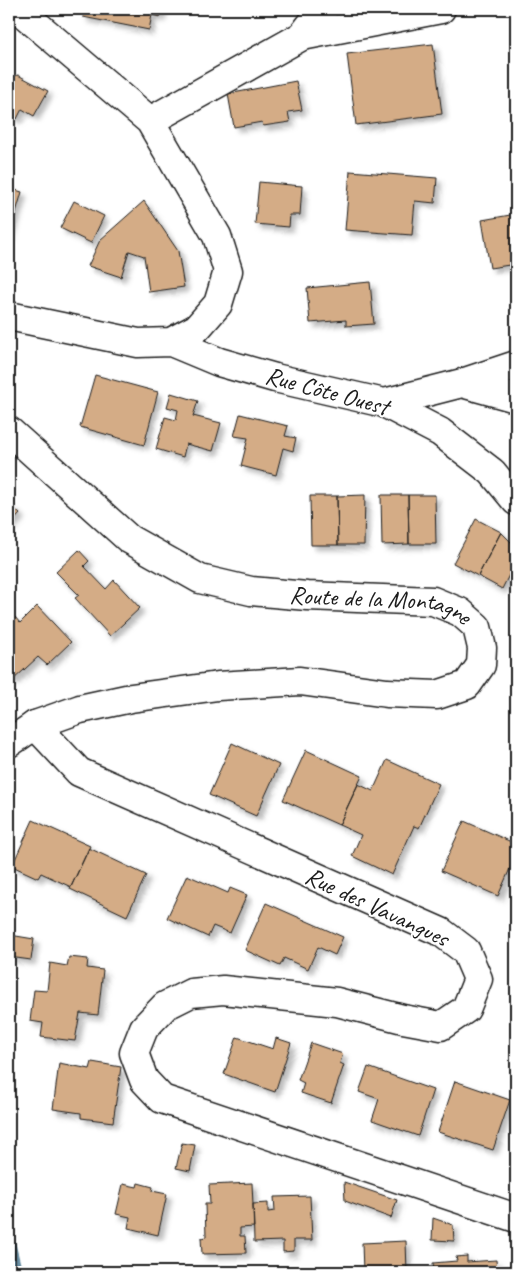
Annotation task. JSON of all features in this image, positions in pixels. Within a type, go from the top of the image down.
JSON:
[{"type":"street","points":[[9,316],[138,343],[171,342],[197,328],[218,304],[228,272],[217,236],[150,121],[18,9]]},
{"type":"street","points":[[302,36],[323,9]]},
{"type":"street","points":[[150,121],[302,36],[441,9]]},
{"type":"street","name":"Rue Côte Ouest","points":[[171,342],[219,362],[275,378],[384,402],[440,432],[492,472],[516,501]]},
{"type":"street","points":[[384,402],[462,383],[516,365]]},
{"type":"street","points":[[462,383],[516,398]]},
{"type":"street","name":"Route de la Montagne","points":[[9,431],[128,539],[200,579],[251,591],[307,596],[433,601],[460,612],[477,627],[482,648],[481,665],[467,684],[437,695],[387,693],[300,681],[218,686],[123,700],[80,709],[35,725],[9,743]]},
{"type":"street","name":"Rue des Vavangues","points":[[35,725],[79,772],[441,932],[466,951],[478,979],[466,1009],[441,1026],[403,1020],[337,1002],[223,990],[191,993],[165,1006],[144,1028],[134,1053],[144,1080],[162,1099],[516,1218]]},
{"type":"building","points":[[85,9],[162,9],[160,17],[152,15],[149,30],[83,17]]},
{"type":"building","points":[[433,44],[442,114],[356,125],[347,54]]},
{"type":"building","points":[[18,75],[48,91],[34,116],[22,109],[17,119],[9,115],[9,77]]},
{"type":"building","points":[[296,81],[302,110],[288,112],[290,122],[263,126],[262,122],[234,127],[228,94]]},
{"type":"building","points":[[350,171],[437,178],[435,203],[415,201],[412,235],[345,230]]},
{"type":"building","points":[[259,182],[302,186],[300,215],[290,215],[289,227],[255,224]]},
{"type":"building","points":[[9,188],[22,192],[9,236]]},
{"type":"building","points":[[74,201],[104,216],[91,243],[60,228]]},
{"type":"building","points":[[144,201],[178,251],[184,287],[149,292],[144,256],[129,251],[121,277],[88,266],[100,240]]},
{"type":"building","points":[[516,214],[516,264],[490,268],[482,220]]},
{"type":"building","points":[[370,282],[374,324],[346,326],[346,320],[310,323],[307,288]]},
{"type":"building","points":[[95,375],[158,392],[144,445],[80,427]]},
{"type":"building","points":[[171,393],[198,401],[193,416],[221,423],[213,451],[186,444],[183,457],[156,449],[165,417],[176,420],[178,410],[167,407]]},
{"type":"building","points":[[240,414],[288,426],[285,436],[296,438],[293,451],[283,448],[276,475],[241,466],[248,438],[234,436]]},
{"type":"building","points":[[365,495],[364,545],[338,545],[337,496]]},
{"type":"building","points":[[381,495],[408,495],[409,544],[382,545]]},
{"type":"building","points":[[408,495],[435,495],[436,544],[409,544]]},
{"type":"building","points":[[310,496],[337,496],[338,545],[311,545]]},
{"type":"building","points":[[9,504],[20,514],[9,526]]},
{"type":"building","points":[[476,519],[501,532],[478,576],[453,563]]},
{"type":"building","points":[[501,532],[516,547],[516,561],[502,589],[478,576]]},
{"type":"building","points":[[79,550],[89,561],[84,566],[106,589],[114,580],[140,608],[110,636],[75,598],[79,595],[56,572]]},
{"type":"building","points":[[37,606],[71,642],[47,665],[38,657],[12,681],[9,678],[9,623],[15,617],[20,623]]},
{"type":"building","points":[[232,743],[279,765],[256,816],[209,795]]},
{"type":"building","points":[[306,750],[362,776],[339,825],[283,800]]},
{"type":"building","points":[[387,760],[439,784],[419,828],[414,826],[392,875],[352,856],[361,835],[339,825],[358,784],[373,791]]},
{"type":"building","points":[[33,820],[90,846],[71,887],[41,873],[38,878],[12,866]]},
{"type":"building","points":[[464,821],[516,844],[516,855],[498,896],[441,871]]},
{"type":"building","points":[[89,848],[146,875],[127,916],[70,889]]},
{"type":"building","points":[[187,875],[228,893],[230,888],[247,895],[230,933],[213,926],[208,937],[167,918]]},
{"type":"building","points":[[266,903],[343,937],[335,955],[318,947],[308,969],[284,958],[280,966],[245,950]]},
{"type":"building","points":[[10,935],[34,939],[31,960],[9,957]]},
{"type":"building","points":[[69,957],[88,959],[87,968],[103,970],[98,1015],[80,1013],[75,1041],[41,1037],[43,1023],[30,1021],[34,990],[47,991],[50,963],[67,966]]},
{"type":"building","points":[[237,1037],[273,1049],[276,1038],[291,1043],[275,1092],[224,1074]]},
{"type":"building","points":[[311,1043],[343,1054],[340,1063],[344,1065],[331,1103],[301,1093],[304,1083],[298,1080]]},
{"type":"building","points":[[92,1062],[121,1067],[113,1122],[81,1118],[81,1113],[53,1109],[59,1063],[90,1069]]},
{"type":"building","points":[[368,1067],[433,1090],[418,1136],[372,1120],[379,1099],[359,1092]]},
{"type":"building","points":[[455,1081],[510,1100],[493,1150],[438,1132]]},
{"type":"building","points":[[182,1143],[195,1145],[190,1171],[176,1168]]},
{"type":"building","points":[[344,1182],[397,1200],[391,1218],[345,1201]]},
{"type":"building","points":[[138,1183],[153,1187],[152,1191],[167,1194],[158,1235],[128,1228],[130,1217],[116,1214],[123,1184],[137,1187]]},
{"type":"building","points":[[252,1183],[254,1227],[240,1228],[240,1236],[245,1236],[246,1253],[202,1254],[201,1238],[206,1237],[205,1204],[210,1204],[209,1185]]},
{"type":"building","points":[[310,1196],[312,1240],[294,1240],[294,1251],[283,1252],[283,1241],[254,1242],[253,1204],[268,1203],[268,1212],[275,1211],[274,1197]]},
{"type":"building","points":[[433,1218],[453,1225],[454,1241],[432,1240]]},
{"type":"building","points":[[406,1241],[407,1272],[363,1272],[362,1243]]},
{"type":"building","points":[[467,1256],[467,1262],[496,1260],[497,1272],[434,1272],[433,1263],[457,1261],[456,1257]]},
{"type":"waterway","points":[[9,1236],[18,1272]]}]
